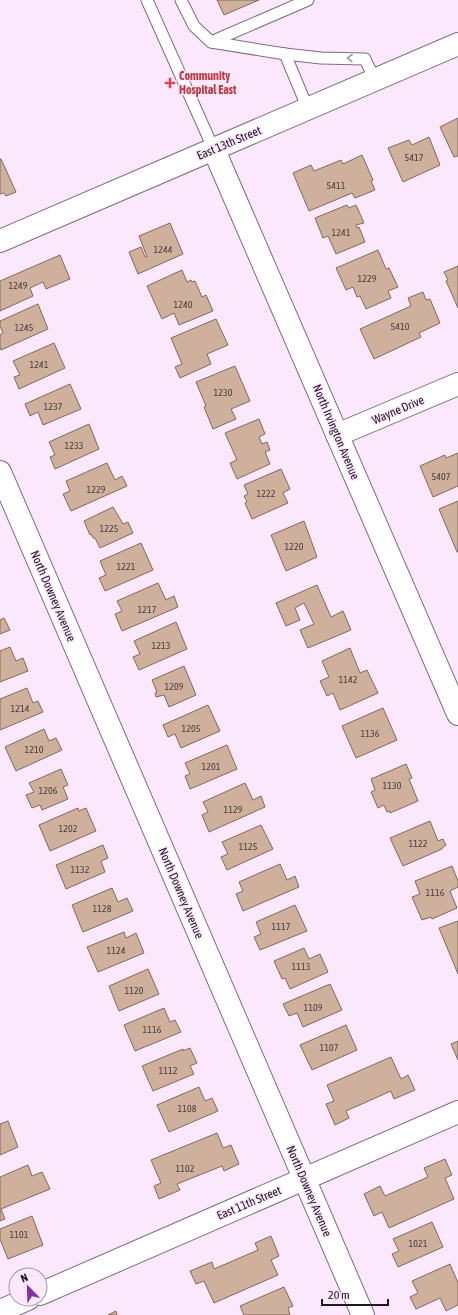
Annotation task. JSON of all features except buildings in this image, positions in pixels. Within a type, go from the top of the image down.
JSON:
[{"type":"street","name":"East 13th Street","points":[[0,241],[458,44]]},
{"type":"street","name":"North Irvington Avenue","points":[[214,150],[458,714]]},
{"type":"street","name":"Wayne Drive","points":[[337,435],[458,384]]},
{"type":"street","name":"North Downey Avenue","points":[[0,472],[363,1315]]},
{"type":"street","name":"East 11th Street","points":[[48,1291],[458,1112]]},
{"type":"street","points":[[0,1311],[9,1307]]},
{"type":"lane","points":[[148,0],[214,150]]},
{"type":"lane","points":[[181,0],[194,26],[211,42],[285,54],[321,58],[365,59],[375,80]]},
{"type":"lane","points":[[211,42],[308,0]]},
{"type":"lane","points":[[285,54],[308,109]]},
{"type":"place","name":"Community Hospital East","points":[[170,83]]}]
